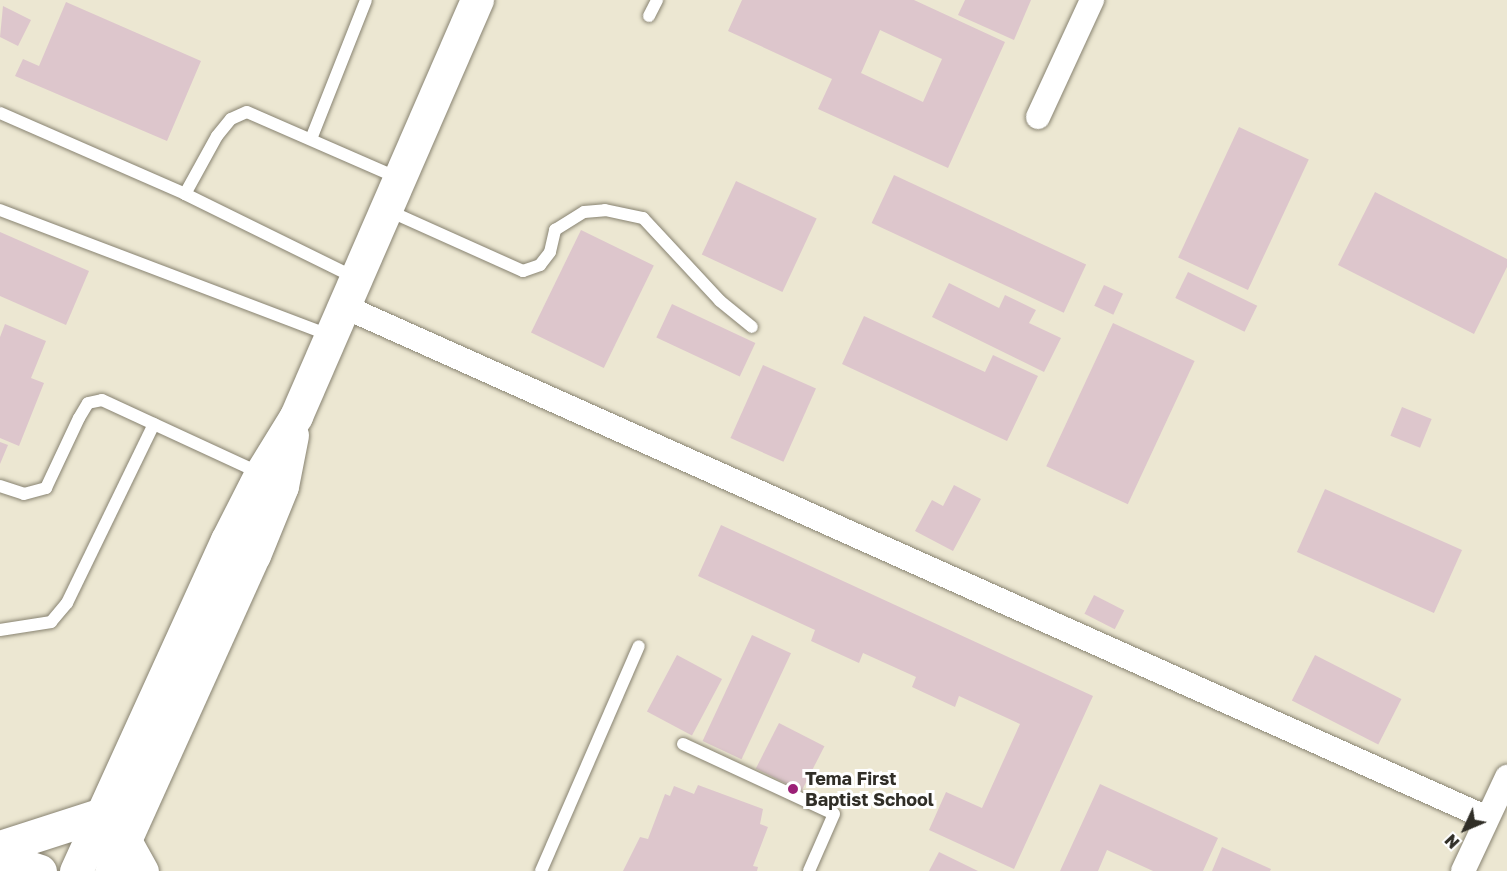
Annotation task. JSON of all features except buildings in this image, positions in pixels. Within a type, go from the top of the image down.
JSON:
[{"type":"main road","points":[[111,871],[296,416],[477,0]]},
{"type":"main road","points":[[76,871],[271,479]]},
{"type":"main road","points":[[0,847],[105,813]]},
{"type":"main road","points":[[124,839],[142,871]]},
{"type":"main road","points":[[0,858],[40,871]]},
{"type":"street","points":[[1038,117],[1092,0]]},
{"type":"street","points":[[349,291],[1487,818]]},
{"type":"street","points":[[1463,871],[1507,777]]},
{"type":"lane","points":[[311,139],[366,0]]},
{"type":"lane","points":[[649,16],[657,0]]},
{"type":"lane","points":[[185,194],[217,136],[231,119],[248,112],[399,178]]},
{"type":"lane","points":[[0,113],[185,194],[349,291]]},
{"type":"lane","points":[[0,210],[330,336]]},
{"type":"lane","points":[[385,210],[523,271],[540,265],[545,258],[555,230],[584,212],[605,210],[643,218],[720,301],[752,327]]},
{"type":"lane","points":[[0,486],[24,494],[46,488],[88,403],[102,400],[271,479]]},
{"type":"lane","points":[[0,630],[51,622],[68,603],[154,424]]},
{"type":"lane","points":[[541,871],[639,646]]},
{"type":"lane","points":[[683,744],[834,814],[809,871]]},
{"type":"place","name":"Tema First Baptist School","points":[[793,789]]}]
